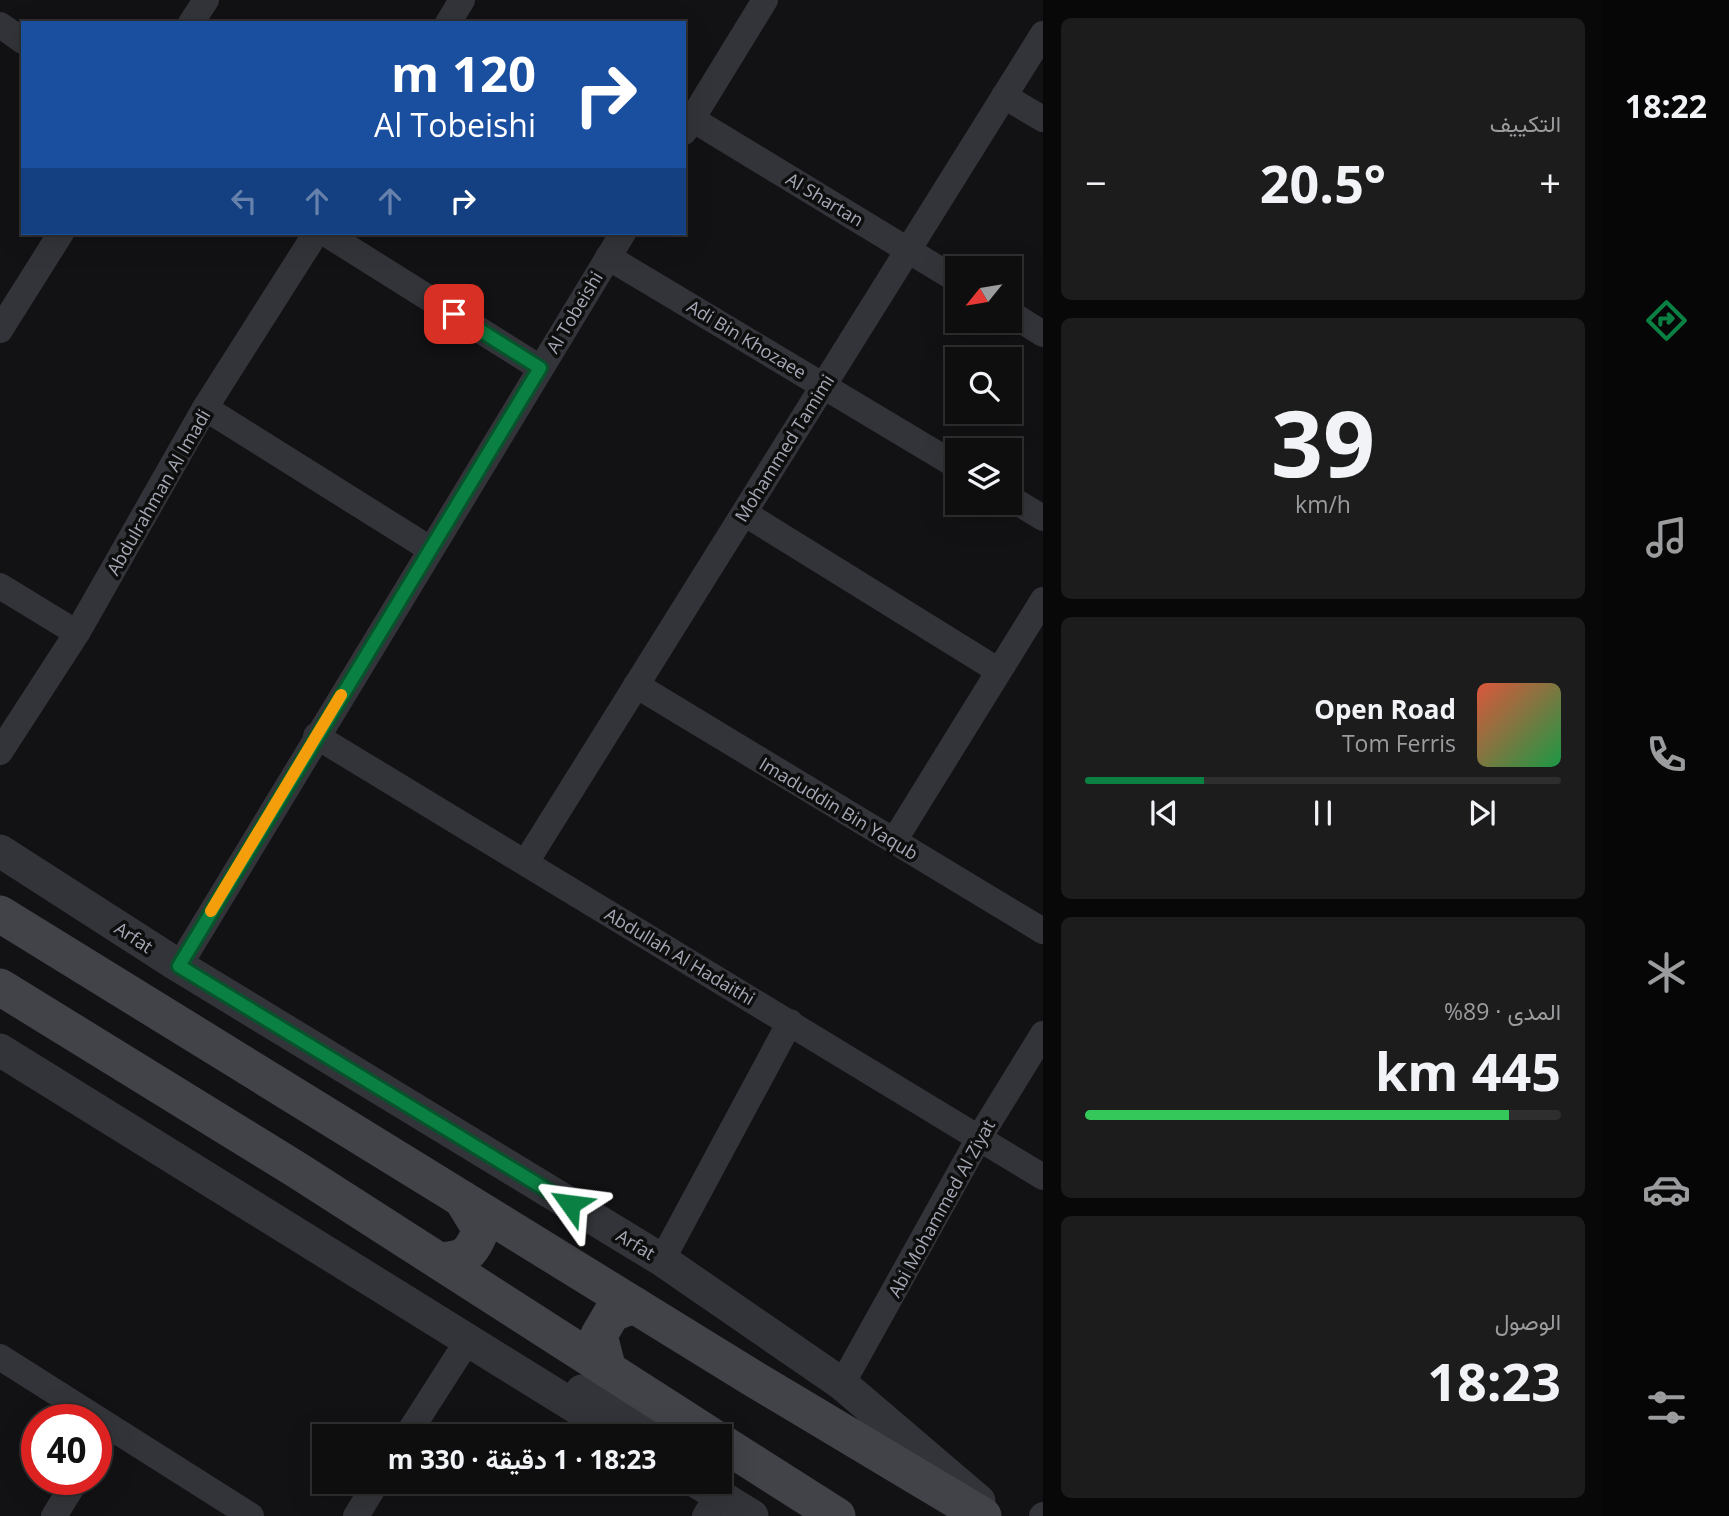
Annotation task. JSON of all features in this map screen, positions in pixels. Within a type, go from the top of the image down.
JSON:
[{"type":"main road","points":[[0,914],[634,1305],[983,1516]]},
{"type":"main road","points":[[0,987],[439,1261],[693,1424]]},
{"type":"main road","points":[[439,1261],[462,1259],[474,1247],[481,1230],[462,1199]]},
{"type":"main road","points":[[608,1370],[599,1335],[612,1313],[634,1305]]},
{"type":"main road","points":[[732,1449],[836,1516]]},
{"type":"street","points":[[192,21],[206,0]]},
{"type":"street","points":[[449,21],[462,0]]},
{"type":"street","points":[[688,125],[765,0]]},
{"type":"street","points":[[0,25],[21,40]]},
{"type":"street","name":"Mohammed Tamimi","points":[[526,862],[1043,34]]},
{"type":"street","points":[[1004,96],[1043,119]]},
{"type":"street","name":"Al Shartan","points":[[688,125],[945,273]]},
{"type":"street","points":[[3,320],[60,235]]},
{"type":"street","name":"Abdulrahman Al Imadi","points":[[0,752],[77,634],[205,408],[315,235]]},
{"type":"street","points":[[328,235],[540,368]]},
{"type":"street","name":"Al Tobeishi","points":[[179,966],[622,235]]},
{"type":"street","name":"Adi Bin Khozaee","points":[[608,257],[945,459]]},
{"type":"street","points":[[1022,321],[1043,334]]},
{"type":"street","points":[[205,408],[430,549]]},
{"type":"street","points":[[1022,505],[1043,518]]},
{"type":"street","points":[[744,513],[999,671]]},
{"type":"street","points":[[0,586],[77,634]]},
{"type":"street","points":[[894,841],[1043,600]]},
{"type":"street","name":"Imaduddin Bin Yaqub","points":[[636,685],[1043,930]]},
{"type":"street","name":"Abdullah Al Hadaithi","points":[[316,736],[1043,1177]]},
{"type":"street","name":"Arfat","points":[[0,851],[179,966],[662,1260],[842,1384],[997,1516]]},
{"type":"street","points":[[662,1260],[790,1023]]},
{"type":"street","name":"Abi Mohammed Al Ziyat","points":[[842,1384],[979,1138],[1043,1034]]},
{"type":"street","points":[[0,1049],[603,1424]]},
{"type":"street","points":[[414,1424],[468,1340]]},
{"type":"street","points":[[468,1340],[656,1424]]},
{"type":"street","points":[[0,1357],[60,1404]]},
{"type":"street","points":[[112,1443],[251,1516]]},
{"type":"street","points":[[732,1458],[776,1477]]},
{"type":"street","points":[[356,1516],[370,1494]]},
{"type":"street","points":[[54,1516],[67,1495]]},
{"type":"street","points":[[707,1498],[752,1516]]},
{"type":"slow traffic","points":[[211,911],[341,695]]},
{"type":"route","points":[[454,314],[540,368],[179,966],[570,1204]]}]
